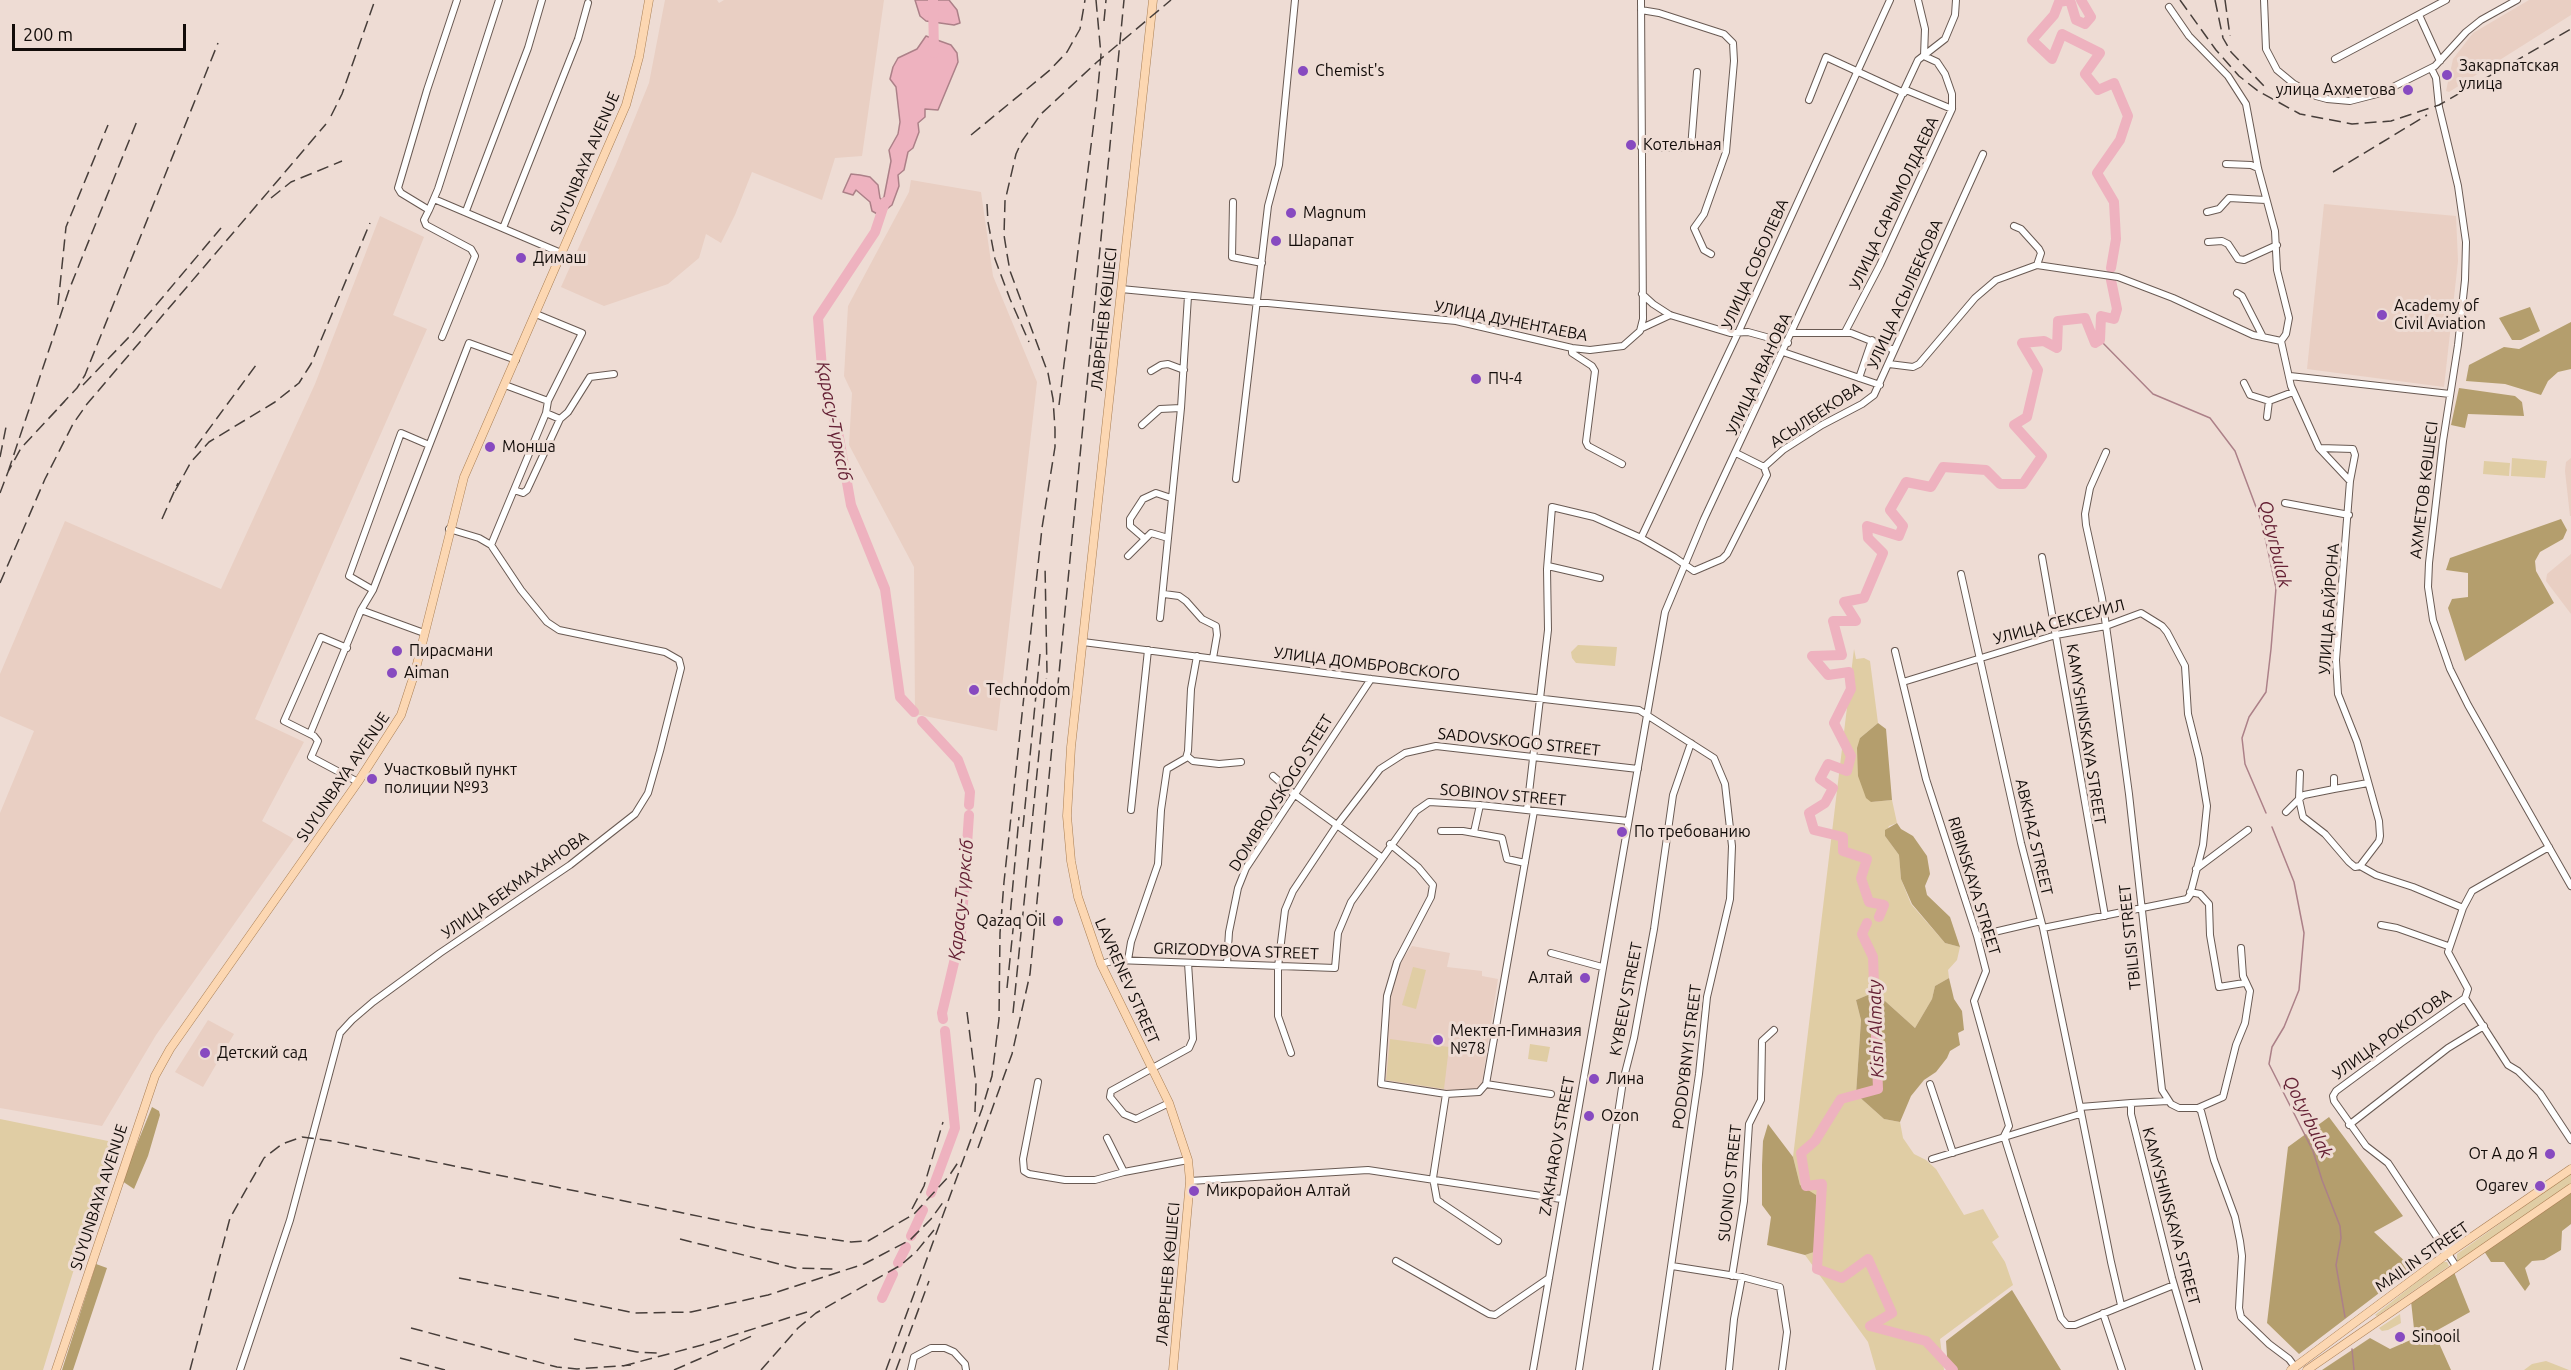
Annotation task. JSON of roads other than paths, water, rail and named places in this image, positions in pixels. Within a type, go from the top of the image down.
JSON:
[{"type":"main road","name":"SUYUNBAYA AVENUE","points":[[56,1370],[155,1076],[170,1049],[358,782],[401,715],[415,672],[449,529],[464,477],[626,105],[636,68],[649,0]]},
{"type":"main road","name":"ЛАВРЕНЕВ КӨШЕСІ","points":[[1083,642],[1153,0]]},
{"type":"main road","name":"LAVRENEV STREET","points":[[1083,642],[1067,784],[1071,861],[1078,897],[1101,964],[1169,1103],[1188,1160],[1190,1181]]},
{"type":"main road","name":"MAILIN STREET","points":[[2293,1368],[2447,1254],[2571,1169]]},
{"type":"main road","name":"ЛАВРЕНЕВ КӨШЕСІ","points":[[1173,1370],[1190,1181]]},
{"type":"main road","name":"MAILIN STREET","points":[[2307,1370],[2571,1188]]},
{"type":"main road","points":[[2369,1310],[2371,1318],[2380,1321]]},
{"type":"street","points":[[429,210],[401,193],[398,188],[426,90],[457,0]]},
{"type":"street","points":[[442,337],[475,256],[471,249],[426,225],[424,220],[434,199],[499,0]]},
{"type":"street","points":[[466,211],[528,48],[543,0]]},
{"type":"street","points":[[1236,479],[1268,207],[1280,155],[1295,0]]},
{"type":"street","points":[[1641,0],[1642,328]]},
{"type":"street","name":"УЛИЦА СОБОЛЕВА","points":[[1641,538],[1738,333],[1890,0]]},
{"type":"street","points":[[1918,0],[1925,29],[1924,56]]},
{"type":"street","points":[[1924,56],[1930,48],[1945,39],[1955,15],[1956,0]]},
{"type":"street","points":[[2264,0],[2265,42],[2271,63],[2294,84],[2316,96],[2339,101],[2361,99],[2381,93],[2431,68],[2481,20],[2517,0]]},
{"type":"street","points":[[2335,59],[2446,0]]},
{"type":"street","points":[[503,228],[578,39],[588,3]]},
{"type":"street","points":[[2169,7],[2189,36],[2228,76],[2241,94],[2248,113],[2258,168],[2277,245],[2277,270],[2290,324],[2281,341],[2293,392],[2319,448],[2350,481]]},
{"type":"street","points":[[1641,10],[1659,13],[1724,34],[1733,44],[1734,71],[1726,152],[1704,214],[1694,228],[1704,250],[1711,254]]},
{"type":"street","points":[[2419,15],[2440,61]]},
{"type":"street","name":"УЛИЦА ИВАНОВА","points":[[1648,714],[1665,612],[1685,564],[1918,60],[1924,56]]},
{"type":"street","name":"УЛИЦА САРЫМОЛДАЕВА","points":[[1845,332],[1889,245],[1952,109],[1952,94],[1945,74],[1937,62],[1924,56]]},
{"type":"street","points":[[1809,100],[1826,57],[1905,92],[1952,109]]},
{"type":"street","name":"АХМЕТОВ КӨШЕСІ","points":[[2431,68],[2436,78],[2439,107],[2458,186],[2466,242],[2465,280],[2442,441],[2429,563],[2428,587],[2433,620],[2450,669],[2468,705],[2571,886]]},
{"type":"street","points":[[1641,147],[1691,148],[1697,72]]},
{"type":"street","name":"УЛИЦА АСЫЛБЕКОВА","points":[[1783,352],[1880,385],[1983,154]]},
{"type":"street","points":[[2226,164],[2251,165],[2258,168]]},
{"type":"street","points":[[2207,212],[2219,209],[2229,198],[2266,200]]},
{"type":"street","points":[[434,199],[561,253]]},
{"type":"street","points":[[1233,201],[1233,257],[1262,263]]},
{"type":"street","points":[[2014,226],[2021,229],[2039,249],[2041,253],[2037,266]]},
{"type":"street","points":[[2208,242],[2222,241],[2229,244],[2238,259],[2244,260],[2277,245]]},
{"type":"street","points":[[1890,364],[1913,367],[1919,364],[1975,298],[1996,280],[2037,266],[2118,277],[2174,298],[2253,335],[2281,341]]},
{"type":"street","name":"УЛИЦА ДУНЕНТАЕВА","points":[[1121,289],[1456,321],[1572,348],[1590,350],[1623,346],[1632,340],[1642,328],[1670,315]]},
{"type":"street","points":[[2237,293],[2242,296],[2264,337]]},
{"type":"street","points":[[1642,294],[1670,315],[1738,333],[1748,332],[1788,344]]},
{"type":"street","points":[[1160,618],[1181,408],[1188,296]]},
{"type":"street","points":[[449,529],[480,538],[491,545],[546,412],[548,401],[582,333],[536,314]]},
{"type":"street","points":[[1793,333],[1845,332],[1872,340],[1894,350]]},
{"type":"street","points":[[1859,378],[1872,340]]},
{"type":"street","points":[[310,734],[361,610],[373,590],[469,343],[516,360]]},
{"type":"street","points":[[1572,348],[1572,353],[1592,366],[1595,371],[1586,442],[1588,446],[1623,464]]},
{"type":"street","points":[[1151,371],[1168,364],[1184,370]]},
{"type":"street","points":[[514,490],[525,492],[560,419],[568,412],[590,377],[614,374]]},
{"type":"street","points":[[2290,376],[2450,394]]},
{"type":"street","points":[[2244,383],[2250,395],[2269,401],[2293,392]]},
{"type":"street","points":[[505,385],[548,401]]},
{"type":"street","name":"АСЫЛБЕКОВА","points":[[1764,467],[1783,450],[1822,425],[1863,404],[1880,385]]},
{"type":"street","points":[[2267,417],[2269,401]]},
{"type":"street","points":[[1142,425],[1160,409],[1181,408]]},
{"type":"street","points":[[546,412],[560,419]]},
{"type":"street","points":[[373,590],[349,576],[401,434],[429,445]]},
{"type":"street","name":"УЛИЦА БАЙРОНА","points":[[2319,448],[2353,449],[2355,455],[2350,481],[2336,660],[2338,694],[2353,729],[2380,836],[2379,841],[2360,866]]},
{"type":"street","name":"TBILISI STREET","points":[[2106,452],[2090,488],[2085,514],[2106,626],[2129,794],[2159,1070],[2162,1090],[2168,1101]]},
{"type":"street","name":"АСЫЛБЕКОВА","points":[[1685,564],[1694,571],[1722,559],[1767,475],[1764,467],[1736,453]]},
{"type":"street","points":[[1144,538],[1130,525],[1130,519],[1143,499],[1156,493],[1171,498]]},
{"type":"street","points":[[2285,503],[2349,515]]},
{"type":"street","points":[[1390,844],[1418,867],[1433,885],[1431,897],[1397,962],[1386,996],[1381,1084],[1446,1094],[1479,1092],[1486,1084],[1525,862],[1533,756],[1549,613],[1548,566],[1552,507],[1594,517],[1641,538],[1685,564]]},
{"type":"street","points":[[1128,556],[1151,533],[1168,538]]},
{"type":"street","name":"УЛИЦА БЕКМАХАНОВА","points":[[240,1370],[290,1220],[340,1033],[373,1002],[440,953],[570,866],[635,814],[648,793],[654,777],[681,668],[679,660],[665,652],[559,630],[547,622],[521,590],[491,545]]},
{"type":"street","name":"KAMYSHINSKAYA STREET","points":[[2042,557],[2104,916]]},
{"type":"street","points":[[1548,566],[1600,578]]},
{"type":"street","name":"ABKHAZ STREET","points":[[1961,574],[2021,843],[2042,924],[2121,1305]]},
{"type":"street","points":[[1164,594],[1179,596],[1202,619],[1216,626],[1218,635],[1213,658]]},
{"type":"street","points":[[361,610],[424,633]]},
{"type":"street","name":"УЛИЦА СЕКСЕУИЛ","points":[[1903,682],[2056,635],[2106,626],[2141,613],[2162,626],[2185,666],[2188,714],[2207,806],[2208,819],[2203,845],[2190,892]]},
{"type":"street","points":[[347,648],[321,636],[284,721],[310,734],[318,741],[311,757],[358,782]]},
{"type":"street","name":"УЛИЦА ДОМБРОВСКОГО","points":[[1083,642],[1371,680],[1631,708],[1648,714]]},
{"type":"street","points":[[1131,810],[1148,650]]},
{"type":"street","name":"RIBINSKAYA STREET","points":[[1895,651],[1926,779],[1977,936],[1986,971],[1974,1001],[2009,1126],[2004,1136],[2061,1318],[2067,1325],[2075,1324],[2174,1285]]},
{"type":"street","points":[[1187,756],[1192,683],[1197,656]]},
{"type":"street","name":"DOMBROVSKOGO STEET","points":[[1227,964],[1229,932],[1238,888],[1246,868],[1371,680]]},
{"type":"street","name":"PODDYBNYI STREET","points":[[1648,714],[1662,726],[1714,758],[1725,784],[1732,871],[1730,899],[1707,997],[1699,1074],[1656,1370]]},
{"type":"street","name":"ZAKHAROV STREET","points":[[1533,1370],[1561,1199],[1648,714]]},
{"type":"street","name":"KYBEEV STREET","points":[[1579,1370],[1623,1081],[1635,1038],[1654,929],[1671,804],[1691,742]]},
{"type":"street","name":"SADOVSKOGO STREET","points":[[1291,1053],[1278,1016],[1278,967],[1285,909],[1293,891],[1337,825],[1380,769],[1405,753],[1436,746],[1638,769]]},
{"type":"street","points":[[1187,756],[1193,761],[1219,764],[1241,762]]},
{"type":"street","points":[[1128,960],[1131,942],[1158,864],[1161,810],[1167,769],[1187,756]]},
{"type":"street","points":[[2300,773],[2298,799],[2303,817],[2325,834],[2355,867],[2360,866],[2376,875],[2413,887],[2463,908]]},
{"type":"street","points":[[1273,776],[1294,794],[1381,857]]},
{"type":"street","points":[[2334,778],[2334,789]]},
{"type":"street","points":[[2286,812],[2304,795],[2368,783]]},
{"type":"street","name":"SOBINOV STREET","points":[[1335,968],[1338,933],[1344,915],[1390,844],[1416,811],[1425,804],[1434,801],[1628,821]]},
{"type":"street","points":[[1474,832],[1480,805]]},
{"type":"street","points":[[2196,869],[2248,830]]},
{"type":"street","points":[[1441,831],[1474,832],[1502,838],[1507,859],[1525,862]]},
{"type":"street","points":[[2549,847],[2472,891],[2448,946],[2448,952],[2468,989],[2465,998],[2508,1065],[2518,1071],[2540,1093],[2571,1140]]},
{"type":"street","points":[[1977,936],[2104,916],[2187,899],[2190,892],[2200,894],[2209,904],[2210,935],[2219,987],[2244,982]]},
{"type":"street","points":[[2381,925],[2397,928],[2448,946]]},
{"type":"street","points":[[2168,1101],[2179,1108],[2198,1108],[2223,1097],[2236,1045],[2245,1023],[2250,991],[2244,982],[2241,948]]},
{"type":"street","points":[[1551,953],[1602,967]]},
{"type":"street","name":"GRIZODYBOVA STREET","points":[[1101,964],[1128,960],[1335,968]]},
{"type":"street","points":[[1169,1103],[1137,1119],[1124,1114],[1110,1097],[1111,1091],[1189,1048],[1193,1039],[1188,963]]},
{"type":"street","name":"УЛИЦА РОКОТОВА","points":[[2456,1266],[2388,1163],[2366,1146],[2349,1125],[2333,1096],[2336,1091],[2465,998]]},
{"type":"street","points":[[2349,1125],[2442,1052],[2484,1026]]},
{"type":"street","name":"SUONIO STREET","points":[[1732,1276],[1744,1201],[1749,1124],[1761,1100],[1762,1041],[1774,1030]]},
{"type":"street","points":[[1038,1082],[1023,1160],[1024,1172],[1037,1177],[1095,1180],[1188,1160]]},
{"type":"street","points":[[1486,1084],[1551,1094]]},
{"type":"street","points":[[1930,1084],[1953,1153]]},
{"type":"street","points":[[1446,1094],[1433,1178],[1439,1202],[1498,1241]]},
{"type":"street","name":"KAMYSHINSKAYA STREET","points":[[2168,1101],[2131,1103],[2133,1123],[2174,1285],[2199,1370]]},
{"type":"street","points":[[2080,1107],[2131,1103]]},
{"type":"street","points":[[2198,1108],[2207,1130],[2214,1161],[2235,1217],[2242,1256],[2239,1308],[2241,1317],[2269,1344],[2289,1359],[2293,1368]]},
{"type":"street","points":[[1932,1159],[2080,1114]]},
{"type":"street","points":[[1107,1138],[1124,1172]]},
{"type":"street","points":[[1190,1181],[1368,1170],[1561,1199]]},
{"type":"street","points":[[1396,1261],[1489,1314],[1495,1315],[1549,1278]]},
{"type":"street","points":[[1672,1266],[1742,1277],[1780,1287],[1787,1332],[1782,1370]]},
{"type":"street","points":[[1729,1370],[1734,1319],[1742,1277]]},
{"type":"street","points":[[2103,1313],[2122,1370]]},
{"type":"street","points":[[911,1370],[914,1357],[931,1348],[945,1348],[954,1352],[965,1364],[966,1370]]},
{"type":"waterway","name":"Қарасу-Түрксіб","points":[[933,0],[934,53]]},
{"type":"waterway","name":"Kіshі Almaty","points":[[2081,0],[2091,17],[2085,24],[2076,20],[2070,0],[2059,2],[2054,15],[2032,40],[2052,59],[2062,34],[2100,53],[2085,74],[2098,90],[2114,83],[2128,116],[2120,140],[2097,173],[2114,202],[2116,239],[2111,268]]},
{"type":"waterway","name":"Қарасу-Түрксіб","points":[[885,202],[875,232],[818,318],[823,381],[838,432],[851,505],[885,589],[900,697],[914,712]]},
{"type":"waterway","name":"Kіshі Almaty","points":[[1879,917],[1884,905],[1869,902],[1861,878],[1867,859],[1843,851],[1843,837],[1814,830],[1809,813],[1825,803],[1833,788],[1820,779],[1828,764],[1847,771],[1851,756],[1834,723],[1851,689],[1849,672],[1828,675],[1812,656],[1842,655],[1833,621],[1856,621],[1844,602],[1864,598],[1883,553],[1868,538],[1867,526],[1899,536],[1903,526],[1890,510],[1906,482],[1931,487],[1943,467],[1986,470],[2000,484],[2023,484],[2042,456],[2014,425],[2027,417],[2038,370],[2022,343],[2044,341],[2057,348],[2058,321],[2085,318],[2095,343],[2100,340],[2101,316],[2114,319],[2117,309],[2111,280]]},
{"type":"waterway","name":"Qotyrbulak","points":[[2100,340],[2153,394],[2210,418],[2235,451],[2262,523],[2276,588],[2271,649],[2266,692],[2249,717],[2242,738],[2245,764],[2266,813]]},
{"type":"waterway","name":"Қарасу-Түрксіб","points":[[922,721],[958,760],[970,792],[969,805]]},
{"type":"waterway","name":"Қарасу-Түрксіб","points":[[943,1019],[942,1013],[961,933],[969,815]]},
{"type":"waterway","name":"Qotyrbulak","points":[[2272,827],[2294,882],[2304,933],[2299,990],[2284,1027],[2272,1047],[2269,1064],[2313,1151],[2340,1226],[2341,1238],[2336,1265],[2345,1317]]},
{"type":"waterway","name":"Kіshі Almaty","points":[[1867,923],[1862,934],[1873,957],[1878,1089],[1841,1099],[1815,1141],[1801,1153],[1806,1186],[1822,1184],[1817,1269],[1842,1278],[1868,1259],[1892,1313],[1870,1326],[1926,1341],[1953,1370]]},
{"type":"waterway","name":"Қарасу-Түрксіб","points":[[931,1193],[955,1128],[945,1031]]},
{"type":"waterway","name":"Қарасу-Түрксіб","points":[[911,1236],[923,1210]]},
{"type":"waterway","name":"Қарасу-Түрксіб","points":[[898,1263],[906,1247]]},
{"type":"waterway","name":"Қарасу-Түрксіб","points":[[882,1298],[893,1274]]},
{"type":"waterway","name":"Qotyrbulak","points":[[2352,1349],[2354,1370]]},
{"type":"railway","points":[[331,116],[342,94],[375,0]]},
{"type":"railway","points":[[971,135],[1050,70],[1067,52],[1080,29],[1085,0]]},
{"type":"railway","points":[[1059,405],[1101,55],[1096,0]]},
{"type":"railway","points":[[1104,21],[1106,0]]},
{"type":"railway","points":[[978,1148],[1012,1054],[1030,974],[1124,0]]},
{"type":"railway","points":[[886,1370],[982,1109],[992,1076],[999,1019],[1000,933],[1004,882],[1042,528],[1055,447],[1053,399],[1048,373],[1010,271],[1004,235],[1005,201],[1016,154],[1022,141],[1041,114],[1097,62],[1171,0]]},
{"type":"railway","points":[[2180,0],[2216,50],[2239,76],[2258,91],[2300,114],[2352,124],[2391,121],[2439,105],[2571,29]]},
{"type":"railway","points":[[2215,0],[2223,38],[2231,52],[2264,86]]},
{"type":"railway","points":[[2225,0],[2230,36]]},
{"type":"railway","points":[[60,406],[77,388],[85,375],[218,43]]},
{"type":"railway","points":[[2333,172],[2427,115]]},
{"type":"railway","points":[[8,472],[69,290],[137,121]]},
{"type":"railway","points":[[0,583],[45,479],[73,424],[87,404],[326,124]]},
{"type":"railway","points":[[58,305],[66,227],[108,125]]},
{"type":"railway","points":[[271,198],[291,182],[342,161]]},
{"type":"railway","points":[[987,204],[995,259],[1029,342]]},
{"type":"railway","points":[[175,491],[191,462],[209,442],[275,402],[299,383],[311,364],[370,223]]},
{"type":"railway","points":[[83,385],[130,336],[221,228]]},
{"type":"railway","points":[[195,448],[259,361]]},
{"type":"railway","points":[[0,493],[21,448],[65,401]]},
{"type":"railway","points":[[0,457],[6,427]]},
{"type":"railway","points":[[162,519],[178,483]]},
{"type":"railway","points":[[1013,1013],[1047,673],[1045,565]]},
{"type":"railway","points":[[1023,827],[1040,654]]},
{"type":"railway","points":[[1009,928],[1019,817]]},
{"type":"railway","points":[[1007,988],[1014,920]]},
{"type":"railway","points":[[967,1012],[976,1084],[975,1112]]},
{"type":"railway","points":[[912,1209],[924,1186],[943,1122]]},
{"type":"railway","points":[[190,1370],[230,1218],[264,1158],[282,1144],[302,1137],[332,1141],[761,1229],[851,1242],[868,1241],[914,1214],[949,1176],[959,1161]]},
{"type":"railway","points":[[459,1278],[635,1313],[691,1312],[768,1295],[864,1264],[910,1240],[931,1219],[944,1201]]},
{"type":"railway","points":[[761,1370],[798,1328],[816,1313],[901,1265],[916,1252],[934,1230]]},
{"type":"railway","points":[[680,1239],[795,1268],[834,1269]]},
{"type":"railway","points":[[896,1370],[929,1281]]},
{"type":"railway","points":[[623,1366],[702,1345],[807,1312]]},
{"type":"railway","points":[[411,1328],[557,1367],[577,1369],[631,1365]]},
{"type":"railway","points":[[674,1370],[754,1335]]},
{"type":"railway","points":[[574,1339],[637,1352],[657,1353]]},
{"type":"railway","points":[[400,1358],[445,1370]]},
{"type":"place","name":"Chemist's","points":[[1303,71]]},
{"type":"place","name":"Закарпатская улица","points":[[2447,75]]},
{"type":"place","name":"улица Ахметова","points":[[2408,90]]},
{"type":"place","name":"Котельная","points":[[1631,145]]},
{"type":"place","name":"Magnum","points":[[1291,213]]},
{"type":"place","name":"Шарапат","points":[[1276,241]]},
{"type":"place","name":"Димаш","points":[[521,258]]},
{"type":"place","name":"Academy of Civil Aviation","points":[[2382,315]]},
{"type":"place","name":"ПЧ-4","points":[[1476,379]]},
{"type":"place","name":"Монша","points":[[490,447]]},
{"type":"place","name":"Пирасмани","points":[[397,651]]},
{"type":"place","name":"Aiman","points":[[392,673]]},
{"type":"place","name":"Technodom","points":[[974,690]]},
{"type":"place","name":"Участковый пункт полиции №93","points":[[372,779]]},
{"type":"place","name":"По требованию","points":[[1622,832]]},
{"type":"place","name":"Qazaq Oil","points":[[1058,921]]},
{"type":"place","name":"Алтай","points":[[1585,978]]},
{"type":"place","name":"Мектеп-Гимназия №78","points":[[1438,1040]]},
{"type":"place","name":"Детский сад","points":[[205,1053]]},
{"type":"place","name":"Лина","points":[[1594,1079]]},
{"type":"place","name":"Ozon","points":[[1589,1116]]},
{"type":"place","name":"От А до Я","points":[[2550,1154]]},
{"type":"place","name":"Ogarev","points":[[2540,1186]]},
{"type":"place","name":"Микрорайон Алтай","points":[[1194,1191]]},
{"type":"place","name":"Sinooil","points":[[2400,1337]]}]
